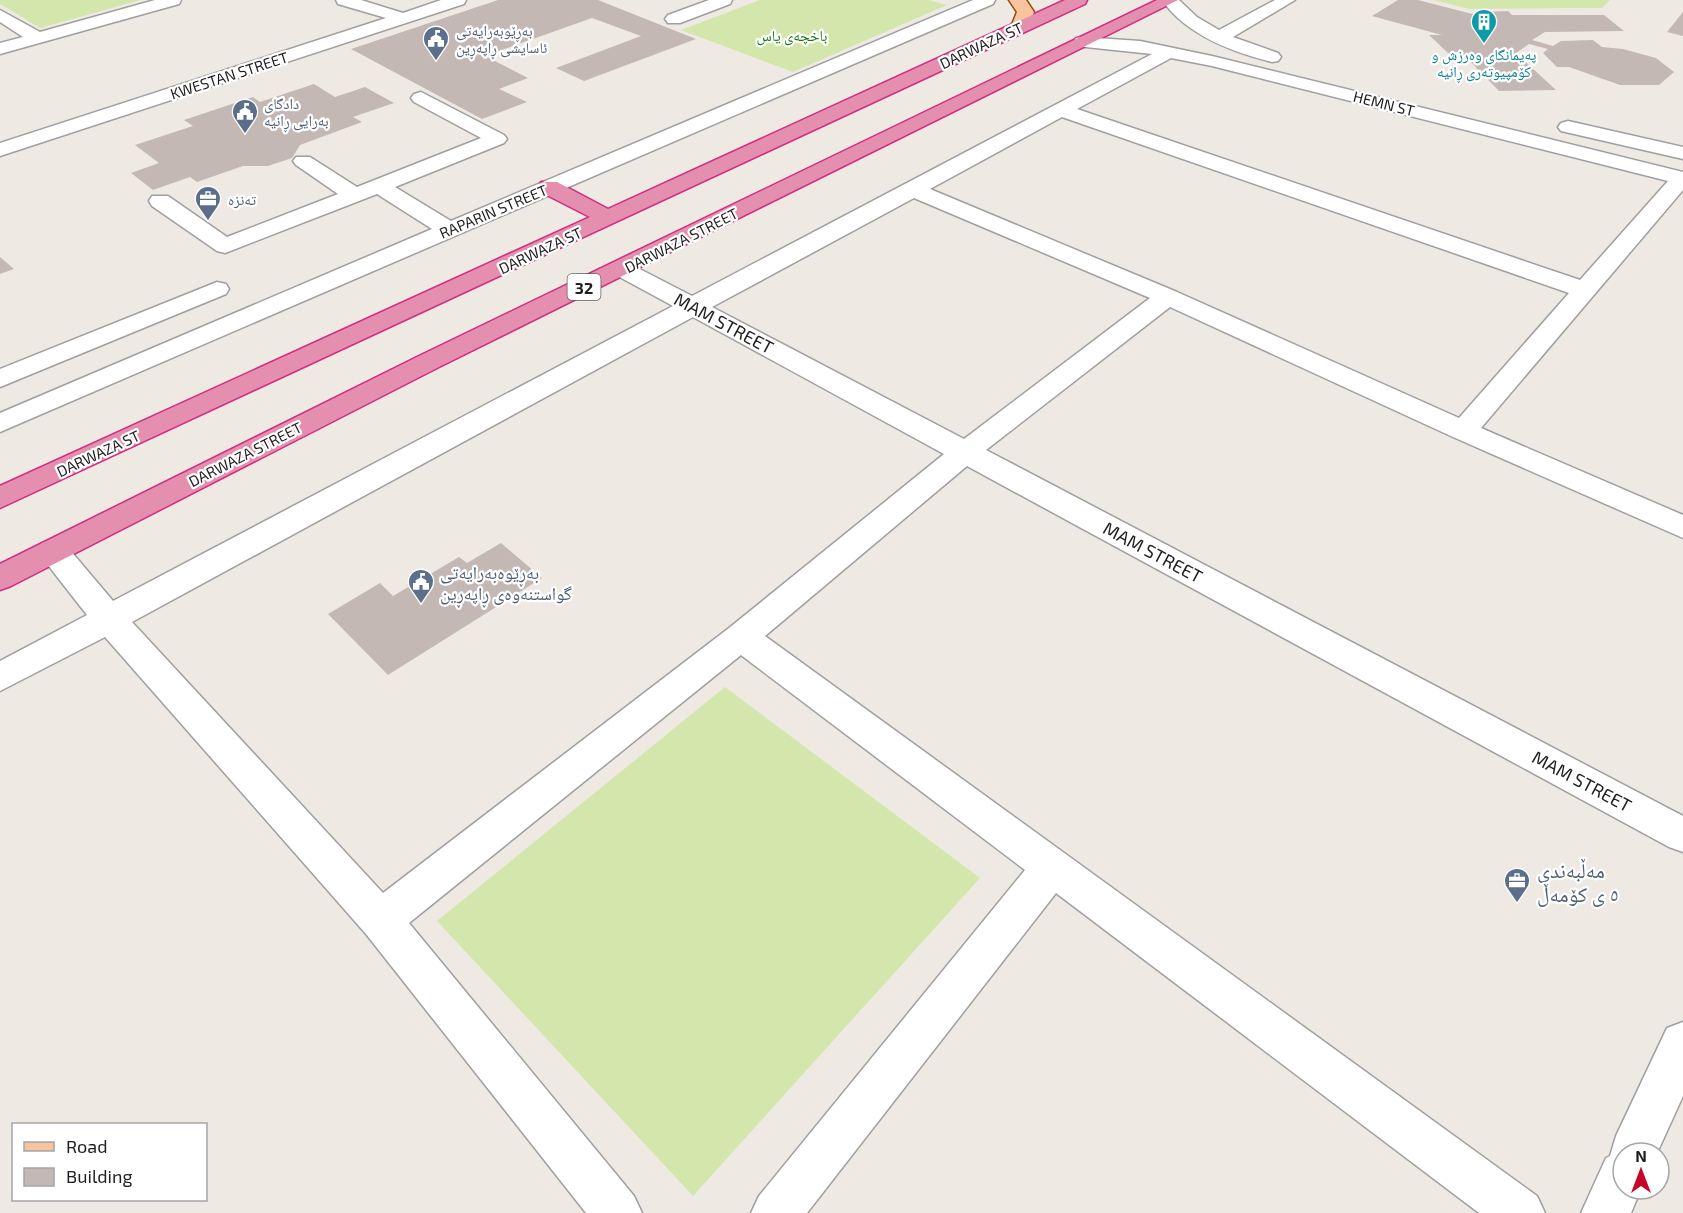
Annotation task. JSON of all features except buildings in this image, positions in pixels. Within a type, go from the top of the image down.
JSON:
[{"type":"highway","name":"DARWAZA ST","points":[[0,498],[1079,0]]},
{"type":"highway","name":"DARWAZA STREET","points":[[0,578],[428,362],[1170,0]]},
{"type":"highway","points":[[549,187],[609,218]]},
{"type":"main road","points":[[1017,0],[1026,12],[1020,27]]},
{"type":"street","points":[[0,49],[173,0]]},
{"type":"street","points":[[344,0],[403,18]]},
{"type":"street","name":"KWESTAN STREET","points":[[0,150],[458,0]]},
{"type":"street","points":[[675,19],[724,0]]},
{"type":"street","name":"RAPARIN STREET","points":[[0,423],[987,0]]},
{"type":"street","name":"HEMN ST","points":[[1170,0],[1189,21],[1220,37],[1278,59],[1347,75]]},
{"type":"street","points":[[1220,37],[1287,0]]},
{"type":"street","points":[[0,15],[38,39]]},
{"type":"street","name":"HEMN ST","points":[[1082,42],[1140,46],[1169,52],[1682,178]]},
{"type":"street","points":[[0,677],[1169,52]]},
{"type":"street","points":[[160,201],[225,246],[497,139],[421,98]]},
{"type":"street","points":[[1061,110],[1585,290]]},
{"type":"street","points":[[1544,121],[1683,153]]},
{"type":"street","points":[[303,161],[355,195]]},
{"type":"street","points":[[1463,431],[1682,178]]},
{"type":"street","points":[[378,186],[448,230]]},
{"type":"street","points":[[912,189],[1168,297],[1463,431],[1683,527]]},
{"type":"street","name":"MAM STREET","points":[[622,269],[1683,835]]},
{"type":"street","points":[[0,379],[217,289]]},
{"type":"street","points":[[381,920],[741,637],[965,452],[1168,297]]},
{"type":"street","points":[[53,551],[109,619],[381,920],[617,1213]]},
{"type":"street","points":[[741,637],[1520,1213]]},
{"type":"street","points":[[776,1213],[1052,867]]},
{"type":"street","points":[[1639,1141],[1683,1044]]},
{"type":"green space","points":[[0,0],[141,0],[40,28],[0,4]]},
{"type":"green space","name":"باخچەی یاس","points":[[760,0],[929,0],[947,5],[793,72],[681,30]]},
{"type":"green space","points":[[1433,0],[1610,0],[1602,8],[1469,9]]},
{"type":"green space","points":[[725,687],[980,878],[693,1196],[437,921]]},
{"type":"place","name":"پەیمانگای وەرزش و کۆمپیوتەری ڕانیە","points":[[1484,45]]},
{"type":"place","name":"بەڕێوبەرایەتی ئاسایشی ڕاپەڕین","points":[[436,62]]},
{"type":"place","name":"دادگای بەرایی ڕانیە","points":[[245,135]]},
{"type":"place","name":"تەنزە","points":[[208,222]]},
{"type":"place","name":"بەڕێوەبەرایەتی گواستنەوەی ڕاپەڕین","points":[[421,605]]},
{"type":"place","name":"مەڵبەندی ٥ ی کۆمەڵ","points":[[1517,904]]}]
